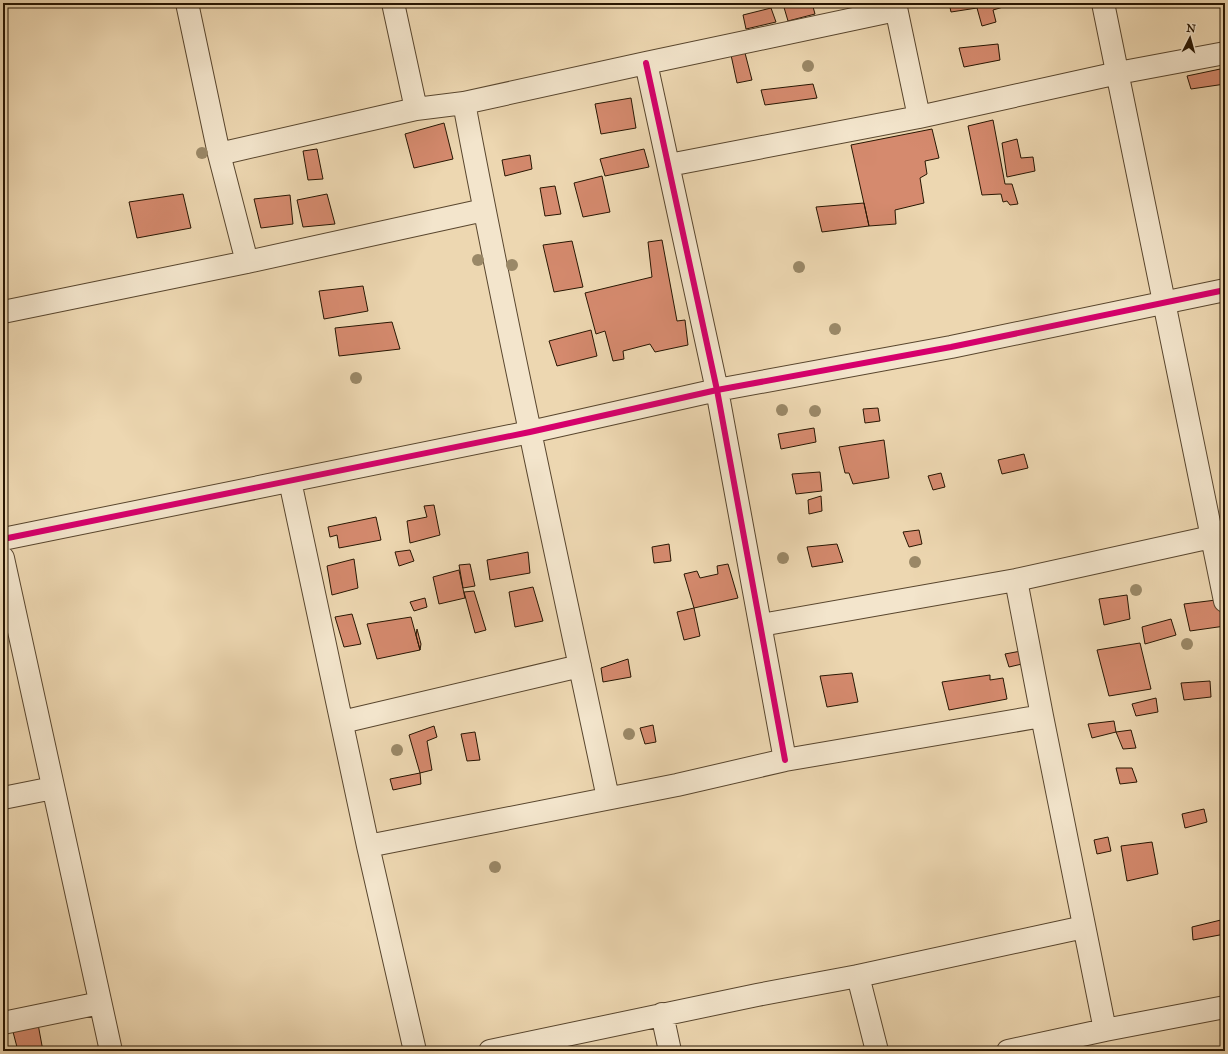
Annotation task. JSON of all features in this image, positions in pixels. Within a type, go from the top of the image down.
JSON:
[{"type":"street","points":[[187,3],[219,154],[247,262]]},
{"type":"street","points":[[393,3],[416,109]]},
{"type":"street","points":[[1103,3],[1164,302],[1218,535],[1225,601]]},
{"type":"street","points":[[219,154],[416,109],[464,103],[895,6],[919,117]]},
{"type":"street","points":[[669,165],[919,117],[1118,73],[1225,53]]},
{"type":"street","points":[[646,63],[717,390],[786,760]]},
{"type":"street","points":[[464,103],[484,210],[608,798]]},
{"type":"street","points":[[3,312],[247,262],[484,210]]},
{"type":"street","points":[[3,539],[530,432],[717,390],[951,347],[1225,290]]},
{"type":"street","points":[[290,481],[368,846],[415,1051]]},
{"type":"street","points":[[761,625],[1016,580],[1218,535]]},
{"type":"street","points":[[3,558],[111,1051]]},
{"type":"street","points":[[1016,580],[1105,1030]]},
{"type":"street","points":[[342,722],[580,666]]},
{"type":"street","points":[[368,846],[677,785],[786,760],[1042,716]]},
{"type":"street","points":[[3,798],[53,788]]},
{"type":"street","points":[[490,1051],[662,1014],[858,976],[1084,927]]},
{"type":"street","points":[[858,976],[877,1051]]},
{"type":"street","points":[[3,1023],[100,1003]]},
{"type":"street","points":[[1008,1051],[1105,1030],[1225,1007]]},
{"type":"street","points":[[662,1014],[670,1051]]},
{"type":"building","points":[[812,3],[815,14],[788,21],[783,4]]},
{"type":"building","points":[[949,3],[1017,3],[993,10],[996,22],[982,26],[977,8],[951,12]]},
{"type":"building","points":[[771,8],[776,22],[746,29],[743,15]]},
{"type":"building","points":[[998,44],[1000,60],[964,67],[959,48]]},
{"type":"building","points":[[745,53],[752,80],[737,83],[731,55]]},
{"type":"building","points":[[1225,68],[1225,84],[1191,89],[1187,76]]},
{"type":"building","points":[[813,84],[817,98],[765,105],[761,90]]},
{"type":"building","points":[[631,98],[636,128],[601,134],[595,104]]},
{"type":"building","points":[[993,120],[1005,184],[1012,184],[1018,204],[1010,205],[1007,201],[1003,202],[1001,194],[982,195],[968,126]]},
{"type":"building","points":[[444,123],[453,159],[414,168],[405,134]]},
{"type":"building","points":[[932,129],[939,158],[925,161],[927,174],[920,178],[924,203],[895,210],[896,224],[869,226],[851,145]]},
{"type":"building","points":[[1017,139],[1021,158],[1033,157],[1035,171],[1007,177],[1002,143]]},
{"type":"building","points":[[317,149],[323,179],[308,180],[303,151]]},
{"type":"building","points":[[644,149],[649,167],[605,176],[600,159]]},
{"type":"building","points":[[530,155],[532,169],[505,176],[502,160]]},
{"type":"building","points":[[602,176],[610,212],[583,217],[574,183]]},
{"type":"building","points":[[555,186],[561,214],[545,216],[540,188]]},
{"type":"building","points":[[183,194],[191,228],[137,238],[129,202]]},
{"type":"building","points":[[327,194],[335,224],[303,227],[297,200]]},
{"type":"building","points":[[290,195],[293,224],[261,228],[254,199]]},
{"type":"building","points":[[864,203],[869,226],[822,232],[816,207]]},
{"type":"building","points":[[662,240],[677,321],[685,320],[688,345],[655,352],[650,344],[623,351],[624,359],[613,361],[605,331],[596,334],[585,293],[652,277],[648,242]]},
{"type":"building","points":[[572,241],[583,287],[554,292],[543,245]]},
{"type":"building","points":[[363,286],[368,311],[324,319],[319,291]]},
{"type":"building","points":[[392,322],[400,349],[339,356],[335,328]]},
{"type":"building","points":[[591,330],[597,356],[557,366],[549,341]]},
{"type":"building","points":[[1225,345],[1225,361],[1222,346]]},
{"type":"building","points":[[878,408],[880,421],[865,423],[863,409]]},
{"type":"building","points":[[814,428],[816,442],[781,449],[778,434]]},
{"type":"building","points":[[884,440],[889,478],[853,484],[849,473],[845,473],[839,447]]},
{"type":"building","points":[[1024,454],[1028,468],[1002,474],[998,460]]},
{"type":"building","points":[[820,472],[822,491],[796,494],[792,474]]},
{"type":"building","points":[[941,473],[945,487],[933,490],[928,476]]},
{"type":"building","points":[[821,496],[822,511],[809,514],[808,500]]},
{"type":"building","points":[[434,505],[440,535],[410,543],[407,521],[427,517],[424,506]]},
{"type":"building","points":[[376,517],[381,540],[339,548],[337,535],[330,537],[328,527]]},
{"type":"building","points":[[919,530],[922,544],[909,547],[903,532]]},
{"type":"building","points":[[669,544],[671,561],[654,563],[652,547]]},
{"type":"building","points":[[837,544],[843,562],[812,567],[807,547]]},
{"type":"building","points":[[410,550],[414,561],[399,566],[395,552]]},
{"type":"building","points":[[528,552],[530,573],[490,580],[487,560]]},
{"type":"building","points":[[354,559],[358,588],[332,595],[327,566]]},
{"type":"building","points":[[470,564],[475,586],[463,588],[459,565]]},
{"type":"building","points":[[728,564],[738,598],[694,608],[684,574],[697,571],[700,578],[718,574],[717,566]]},
{"type":"building","points":[[459,570],[465,598],[439,604],[433,577]]},
{"type":"building","points":[[533,587],[543,621],[515,627],[509,592]]},
{"type":"building","points":[[474,591],[486,630],[475,633],[464,592]]},
{"type":"building","points":[[1127,595],[1130,619],[1104,625],[1099,599]]},
{"type":"building","points":[[425,598],[427,607],[414,611],[410,602]]},
{"type":"building","points":[[1224,599],[1225,626],[1190,631],[1184,604]]},
{"type":"building","points":[[694,608],[700,636],[684,640],[677,612]]},
{"type":"building","points":[[352,614],[361,644],[344,647],[335,617]]},
{"type":"building","points":[[411,617],[420,650],[377,659],[367,624]]},
{"type":"building","points":[[1171,619],[1176,635],[1145,644],[1142,627]]},
{"type":"building","points":[[417,629],[421,644],[420,650],[416,635]]},
{"type":"building","points":[[1140,643],[1151,689],[1109,696],[1097,650]]},
{"type":"building","points":[[1021,651],[1022,664],[1009,667],[1005,654]]},
{"type":"building","points":[[628,659],[631,677],[603,682],[601,668]]},
{"type":"building","points":[[852,673],[858,702],[827,707],[820,676]]},
{"type":"building","points":[[990,675],[990,680],[1003,678],[1007,699],[949,710],[942,682]]},
{"type":"building","points":[[1210,681],[1211,697],[1184,700],[1181,683]]},
{"type":"building","points":[[1156,698],[1158,712],[1136,716],[1132,704]]},
{"type":"building","points":[[1114,721],[1116,732],[1092,738],[1088,724]]},
{"type":"building","points":[[653,725],[656,742],[645,744],[640,728]]},
{"type":"building","points":[[434,726],[437,737],[427,741],[432,770],[420,773],[409,735]]},
{"type":"building","points":[[1131,730],[1136,748],[1123,749],[1116,732]]},
{"type":"building","points":[[475,732],[480,760],[467,761],[461,734]]},
{"type":"building","points":[[1116,768],[1132,768],[1137,782],[1120,784]]},
{"type":"building","points":[[420,773],[421,784],[393,790],[390,779]]},
{"type":"building","points":[[1204,809],[1207,822],[1185,828],[1182,814]]},
{"type":"building","points":[[1108,837],[1111,851],[1097,854],[1094,840]]},
{"type":"building","points":[[1152,842],[1158,874],[1127,881],[1121,846]]},
{"type":"building","points":[[1225,919],[1225,934],[1193,940],[1192,927]]},
{"type":"building","points":[[38,1024],[43,1051],[18,1051],[12,1028]]},
{"type":"cycle path","points":[[646,63],[717,390],[785,760]]},
{"type":"cycle path","points":[[3,539],[530,432],[717,390],[951,347],[1225,290]]}]
